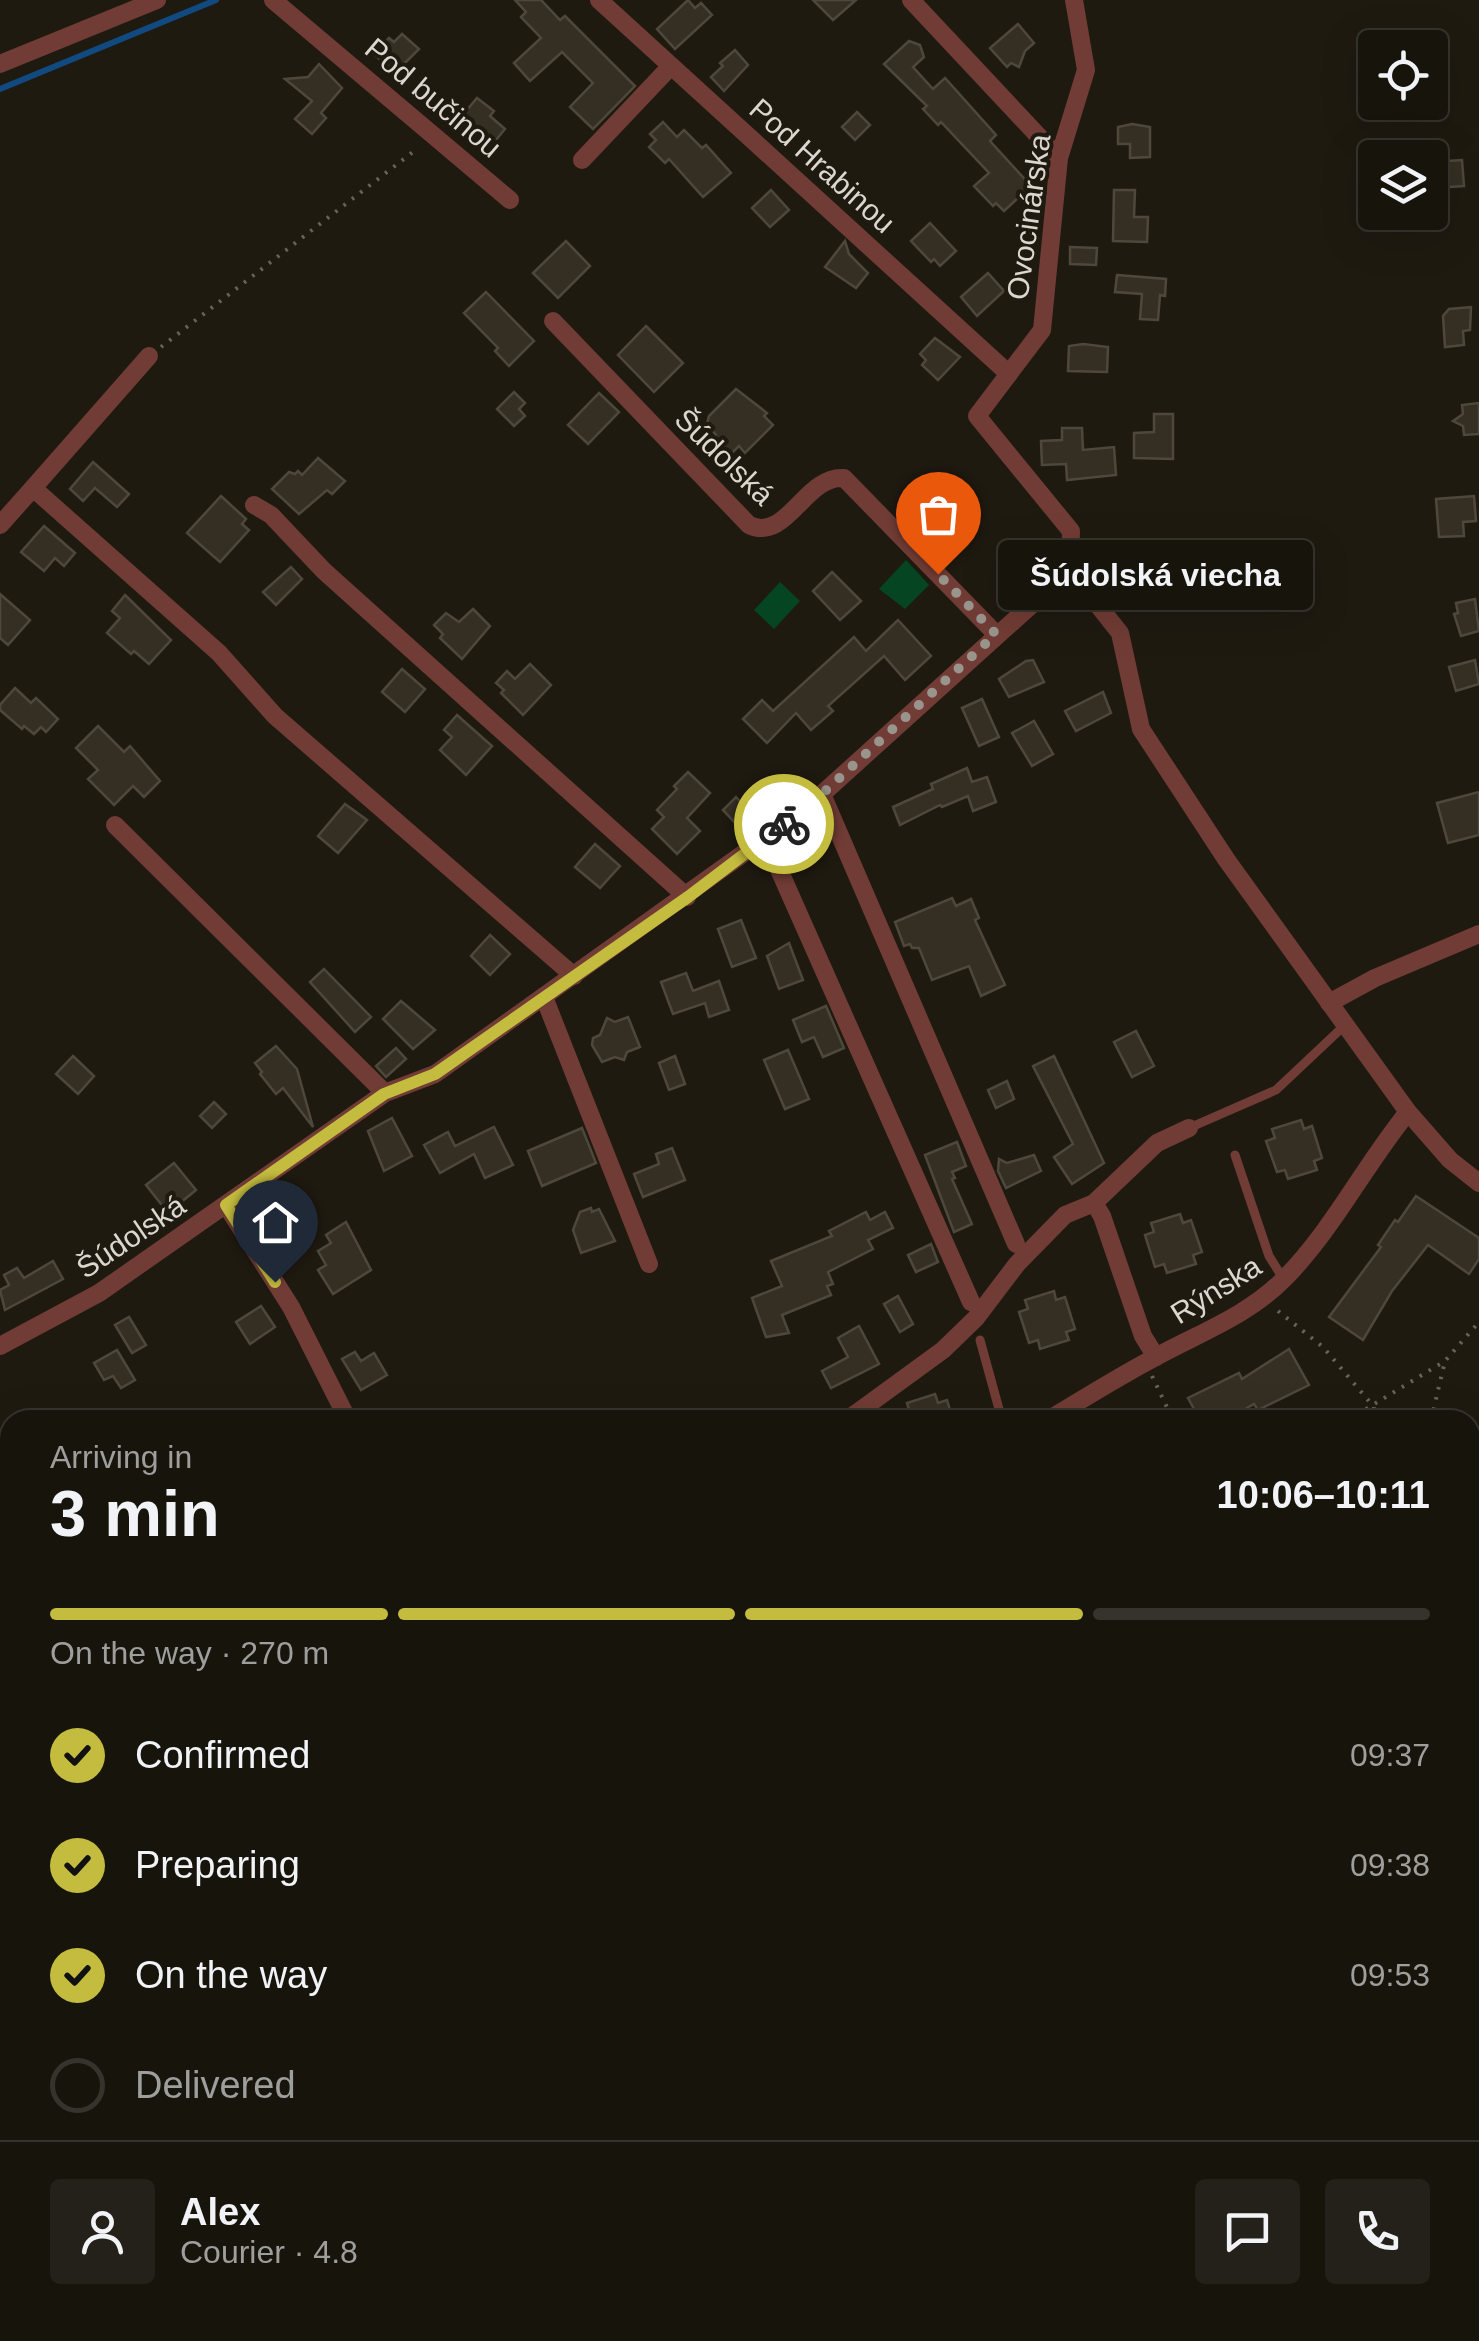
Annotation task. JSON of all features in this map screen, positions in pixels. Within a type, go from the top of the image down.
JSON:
[{"type":"street","points":[[0,64],[157,0]]},
{"type":"street","name":"Pod bučinou","points":[[273,0],[510,200]]},
{"type":"street","name":"Pod Hrabinou","points":[[598,0],[1009,374]]},
{"type":"street","points":[[912,0],[1059,158]]},
{"type":"street","name":"Ovocinárska","points":[[1070,570],[1071,531],[977,416],[1042,330],[1059,158],[1086,70],[1074,0]]},
{"type":"street","points":[[582,160],[671,66]]},
{"type":"street","name":"Šúdolská","points":[[553,321],[749,525],[759,530],[774,526],[817,486],[831,477],[844,478],[996,634]]},
{"type":"street","points":[[0,525],[149,356]]},
{"type":"street","points":[[33,488],[219,653],[276,716],[574,976]]},
{"type":"street","points":[[254,505],[271,515],[324,571],[688,897]]},
{"type":"street","points":[[1070,570],[1120,633],[1141,729],[1226,860],[1408,1112],[1450,1160],[1479,1184]]},
{"type":"street","name":"Šúdolská","points":[[5,1345],[99,1294],[384,1094],[435,1074],[688,897],[822,794],[1070,570]]},
{"type":"street","points":[[822,794],[1016,1244]]},
{"type":"street","points":[[114,825],[384,1094]]},
{"type":"street","points":[[765,838],[971,1302]]},
{"type":"street","points":[[1328,1003],[1375,978],[1479,934]]},
{"type":"street","points":[[544,998],[650,1264]]},
{"type":"street","name":"Rýnska","points":[[1065,1410],[1204,1334],[1284,1280],[1348,1201],[1408,1112]]},
{"type":"street","points":[[873,1410],[976,1318],[1044,1233],[1065,1215],[1094,1203],[1157,1143],[1189,1128]]},
{"type":"street","points":[[1094,1203],[1102,1216],[1151,1360]]},
{"type":"street","points":[[226,1205],[291,1307],[343,1410]]},
{"type":"street","points":[[0,1326],[5,1345]]},
{"type":"lane","points":[[1189,1128],[1276,1090],[1345,1025]]},
{"type":"lane","points":[[1235,1155],[1269,1256],[1284,1280]]},
{"type":"lane","points":[[980,1340],[999,1410]]},
{"type":"path","points":[[149,356],[436,134]]},
{"type":"path","points":[[1262,1298],[1323,1347],[1374,1407]]},
{"type":"path","points":[[1368,1410],[1446,1360],[1479,1322]]},
{"type":"path","points":[[1151,1360],[1169,1410]]},
{"type":"path","points":[[1434,1410],[1446,1360]]},
{"type":"green space","points":[[906,560],[929,585],[905,609],[879,589]]},
{"type":"green space","points":[[780,582],[800,601],[774,629],[754,610]]},
{"type":"building","points":[[515,0],[541,0],[560,20],[565,16],[635,86],[593,129],[570,107],[593,83],[562,52],[530,81],[514,63],[541,38],[521,17],[526,12]]},
{"type":"building","points":[[688,0],[695,8],[701,3],[712,15],[675,49],[657,29]]},
{"type":"building","points":[[813,0],[856,0],[833,20]]},
{"type":"building","points":[[1018,24],[1034,43],[1025,51],[1019,67],[1011,63],[1007,67],[990,48]]},
{"type":"building","points":[[402,34],[419,49],[396,72],[373,54],[389,38],[394,42]]},
{"type":"building","points":[[909,41],[920,45],[924,57],[913,67],[933,89],[945,78],[996,135],[990,141],[1031,186],[1004,211],[996,203],[993,206],[974,186],[989,173],[941,122],[938,125],[923,109],[927,106],[884,64]]},
{"type":"building","points":[[735,50],[748,65],[724,91],[711,77]]},
{"type":"building","points":[[319,64],[342,88],[321,113],[326,118],[312,134],[295,119],[312,101],[285,79],[308,77]]},
{"type":"building","points":[[477,98],[494,111],[490,116],[505,129],[492,145],[476,132],[472,137],[456,123]]},
{"type":"building","points":[[857,112],[870,125],[855,140],[842,127]]},
{"type":"building","points":[[663,122],[677,137],[684,130],[702,148],[706,145],[731,173],[703,197],[669,159],[665,163],[649,147],[656,140],[650,134]]},
{"type":"building","points":[[1118,127],[1150,127],[1150,157],[1130,158],[1130,144],[1118,144]]},
{"type":"building","points":[[1462,160],[1464,186],[1448,187],[1448,161]]},
{"type":"building","points":[[771,190],[789,210],[770,227],[752,208]]},
{"type":"building","points":[[1114,190],[1135,190],[1134,217],[1148,217],[1147,242],[1113,241]]},
{"type":"building","points":[[930,223],[956,251],[940,266],[911,241]]},
{"type":"building","points":[[566,241],[590,266],[558,298],[533,273]]},
{"type":"building","points":[[845,241],[849,254],[868,273],[856,288],[825,267]]},
{"type":"building","points":[[1070,247],[1097,248],[1096,265],[1070,264]]},
{"type":"building","points":[[988,273],[1004,291],[977,316],[961,297]]},
{"type":"building","points":[[1117,275],[1166,279],[1158,320],[1140,319],[1142,294],[1115,292]]},
{"type":"building","points":[[486,292],[534,341],[509,366],[495,351],[498,348],[464,313]]},
{"type":"building","points":[[1471,307],[1470,330],[1463,331],[1464,345],[1445,347],[1443,316],[1449,309]]},
{"type":"building","points":[[646,326],[683,363],[654,392],[618,355]]},
{"type":"building","points":[[935,338],[960,357],[938,380],[922,365],[926,360],[920,354]]},
{"type":"building","points":[[1069,346],[1108,347],[1107,372],[1068,371]]},
{"type":"building","points":[[736,389],[767,413],[764,416],[773,425],[745,453],[739,446],[731,454],[707,424],[709,416]]},
{"type":"building","points":[[514,392],[525,403],[519,409],[525,416],[514,426],[497,409]]},
{"type":"building","points":[[599,393],[619,412],[588,444],[568,425]]},
{"type":"building","points":[[1479,403],[1479,434],[1464,435],[1463,426],[1453,421],[1463,414],[1462,405]]},
{"type":"building","points":[[1154,414],[1173,414],[1173,459],[1134,458],[1134,433],[1154,432]]},
{"type":"building","points":[[1062,428],[1082,428],[1083,450],[1114,447],[1116,475],[1067,480],[1066,464],[1042,465],[1041,441],[1062,440]]},
{"type":"building","points":[[318,458],[345,481],[332,494],[327,490],[299,514],[272,489],[289,472],[302,475]]},
{"type":"building","points":[[93,462],[129,494],[117,507],[95,488],[83,501],[70,489]]},
{"type":"building","points":[[221,496],[246,519],[242,524],[249,530],[220,562],[187,533]]},
{"type":"building","points":[[1474,496],[1476,521],[1463,522],[1464,536],[1439,537],[1436,499]]},
{"type":"building","points":[[44,526],[75,553],[64,566],[55,558],[44,571],[21,552]]},
{"type":"building","points":[[291,567],[302,579],[276,605],[263,592]]},
{"type":"building","points":[[832,572],[861,601],[840,620],[813,591]]},
{"type":"building","points":[[0,594],[30,620],[8,645],[0,638]]},
{"type":"building","points":[[125,595],[171,640],[149,664],[107,633],[120,618],[112,611]]},
{"type":"building","points":[[1475,599],[1479,631],[1461,636],[1454,614],[1458,613],[1456,603]]},
{"type":"building","points":[[473,609],[490,626],[462,659],[440,638],[443,634],[434,625],[446,613],[459,622]]},
{"type":"building","points":[[898,620],[931,656],[905,680],[884,656],[828,706],[833,711],[811,730],[796,713],[767,743],[743,719],[762,700],[773,711],[854,637],[866,651]]},
{"type":"building","points":[[1033,660],[1044,682],[1009,697],[999,679]]},
{"type":"building","points":[[1475,660],[1479,684],[1456,691],[1449,667]]},
{"type":"building","points":[[530,664],[551,685],[523,715],[496,683],[507,671],[515,679]]},
{"type":"building","points":[[402,669],[425,689],[405,712],[382,692]]},
{"type":"building","points":[[15,688],[31,703],[36,698],[58,719],[46,732],[41,727],[34,734],[24,726],[22,729],[0,710]]},
{"type":"building","points":[[1103,692],[1111,713],[1076,731],[1065,711]]},
{"type":"building","points":[[982,699],[999,737],[979,746],[962,708]]},
{"type":"building","points":[[457,715],[492,746],[466,775],[440,750],[452,737],[444,730]]},
{"type":"building","points":[[1034,721],[1053,754],[1032,766],[1012,733]]},
{"type":"building","points":[[98,726],[124,752],[130,746],[160,781],[144,797],[133,786],[114,805],[88,779],[98,770],[76,748]]},
{"type":"building","points":[[967,768],[972,782],[987,777],[996,802],[973,811],[968,796],[900,825],[893,807]]},
{"type":"building","points":[[688,772],[710,793],[687,818],[700,831],[677,854],[652,829],[664,817],[657,810]]},
{"type":"building","points":[[1479,792],[1479,835],[1448,843],[1437,803]]},
{"type":"building","points":[[736,797],[749,811],[736,824],[723,810]]},
{"type":"building","points":[[345,804],[367,820],[338,853],[318,836]]},
{"type":"building","points":[[595,844],[620,866],[600,888],[575,867]]},
{"type":"building","points":[[952,898],[956,906],[971,899],[979,918],[975,920],[1005,985],[981,996],[969,966],[932,980],[919,948],[904,946],[895,922]]},
{"type":"building","points":[[741,920],[756,958],[732,967],[718,929]]},
{"type":"building","points":[[490,935],[510,954],[490,975],[471,956]]},
{"type":"building","points":[[789,943],[803,980],[779,989],[767,956]]},
{"type":"building","points":[[324,969],[371,1017],[355,1032],[310,982]]},
{"type":"building","points":[[686,973],[693,991],[719,981],[729,1010],[709,1017],[705,1003],[673,1014],[661,982]]},
{"type":"building","points":[[401,1001],[435,1030],[413,1049],[383,1019]]},
{"type":"building","points":[[826,1006],[844,1048],[823,1057],[814,1037],[802,1042],[793,1020]]},
{"type":"building","points":[[628,1017],[640,1047],[627,1052],[624,1060],[615,1057],[602,1062],[592,1045],[593,1038],[600,1035],[607,1018],[615,1022]]},
{"type":"building","points":[[1136,1031],[1154,1066],[1132,1077],[1114,1042]]},
{"type":"building","points":[[276,1046],[297,1069],[313,1127],[283,1088],[276,1094],[260,1074],[255,1063]]},
{"type":"building","points":[[396,1048],[406,1059],[386,1077],[376,1066]]},
{"type":"building","points":[[788,1050],[809,1099],[785,1109],[764,1060]]},
{"type":"building","points":[[73,1056],[94,1076],[78,1094],[56,1074]]},
{"type":"building","points":[[675,1056],[685,1084],[669,1090],[659,1063]]},
{"type":"building","points":[[1054,1056],[1104,1163],[1072,1184],[1054,1157],[1073,1144],[1033,1066]]},
{"type":"building","points":[[1007,1081],[1014,1099],[996,1108],[988,1090]]},
{"type":"building","points":[[214,1102],[226,1114],[212,1128],[200,1116]]},
{"type":"building","points":[[392,1118],[412,1156],[384,1171],[368,1131]]},
{"type":"building","points":[[1301,1120],[1304,1129],[1312,1126],[1322,1158],[1314,1161],[1317,1170],[1288,1179],[1285,1170],[1277,1172],[1266,1141],[1275,1138],[1272,1129]]},
{"type":"building","points":[[494,1127],[513,1165],[485,1178],[474,1154],[440,1173],[424,1145],[448,1132],[455,1146]]},
{"type":"building","points":[[582,1128],[596,1163],[542,1186],[528,1151]]},
{"type":"building","points":[[957,1142],[966,1166],[952,1172],[952,1179],[972,1224],[954,1232],[925,1155]]},
{"type":"building","points":[[672,1148],[685,1180],[643,1197],[634,1174],[659,1164],[656,1154]]},
{"type":"building","points":[[1034,1155],[1041,1171],[1006,1188],[998,1171],[999,1159],[1007,1163]]},
{"type":"building","points":[[174,1163],[196,1190],[168,1213],[146,1185]]},
{"type":"building","points":[[1416,1196],[1479,1238],[1479,1259],[1469,1274],[1428,1245],[1392,1291],[1363,1340],[1329,1317],[1381,1247],[1378,1245],[1395,1220],[1398,1222]]},
{"type":"building","points":[[591,1208],[592,1212],[599,1209],[615,1241],[581,1253],[573,1230],[580,1212]]},
{"type":"building","points":[[866,1212],[870,1220],[885,1212],[893,1228],[868,1240],[873,1249],[828,1272],[833,1284],[827,1286],[831,1295],[782,1315],[789,1333],[766,1337],[752,1298],[782,1286],[771,1261],[832,1236],[829,1231]]},
{"type":"building","points":[[1180,1214],[1183,1223],[1191,1220],[1202,1252],[1193,1255],[1196,1264],[1167,1273],[1164,1264],[1155,1267],[1145,1235],[1154,1232],[1151,1223]]},
{"type":"building","points":[[346,1222],[371,1270],[333,1294],[318,1270],[326,1265],[318,1251],[331,1243],[326,1235]]},
{"type":"building","points":[[931,1244],[938,1262],[916,1272],[908,1255]]},
{"type":"building","points":[[53,1261],[63,1279],[5,1310],[0,1290],[9,1285],[4,1275],[17,1268],[24,1278]]},
{"type":"building","points":[[1054,1291],[1056,1300],[1065,1297],[1075,1329],[1066,1332],[1069,1340],[1040,1349],[1038,1340],[1029,1343],[1019,1312],[1028,1309],[1025,1300]]},
{"type":"building","points":[[898,1296],[913,1324],[900,1332],[884,1304]]},
{"type":"building","points":[[261,1306],[275,1327],[250,1344],[236,1322]]},
{"type":"building","points":[[129,1317],[146,1345],[132,1353],[115,1325]]},
{"type":"building","points":[[859,1326],[879,1364],[831,1388],[822,1371],[848,1357],[838,1338]]},
{"type":"building","points":[[1289,1349],[1309,1385],[1258,1410],[1254,1404],[1244,1410],[1195,1410],[1188,1398],[1239,1373],[1242,1379]]},
{"type":"building","points":[[117,1350],[135,1380],[121,1388],[113,1376],[104,1380],[94,1363]]},
{"type":"building","points":[[355,1352],[361,1361],[374,1353],[387,1375],[361,1390],[342,1359]]},
{"type":"building","points":[[935,1394],[938,1403],[947,1400],[950,1410],[909,1410],[907,1403]]},
{"type":"waterway","points":[[0,89],[216,0]]},
{"type":"way so far","points":[[784,824],[822,794],[996,634],[938,574]]},
{"type":"place","name":"Šúdolská viecha","points":[[938,574]]},
{"type":"route","points":[[275,1282],[226,1205],[384,1094],[435,1074],[688,897],[784,824]]}]
